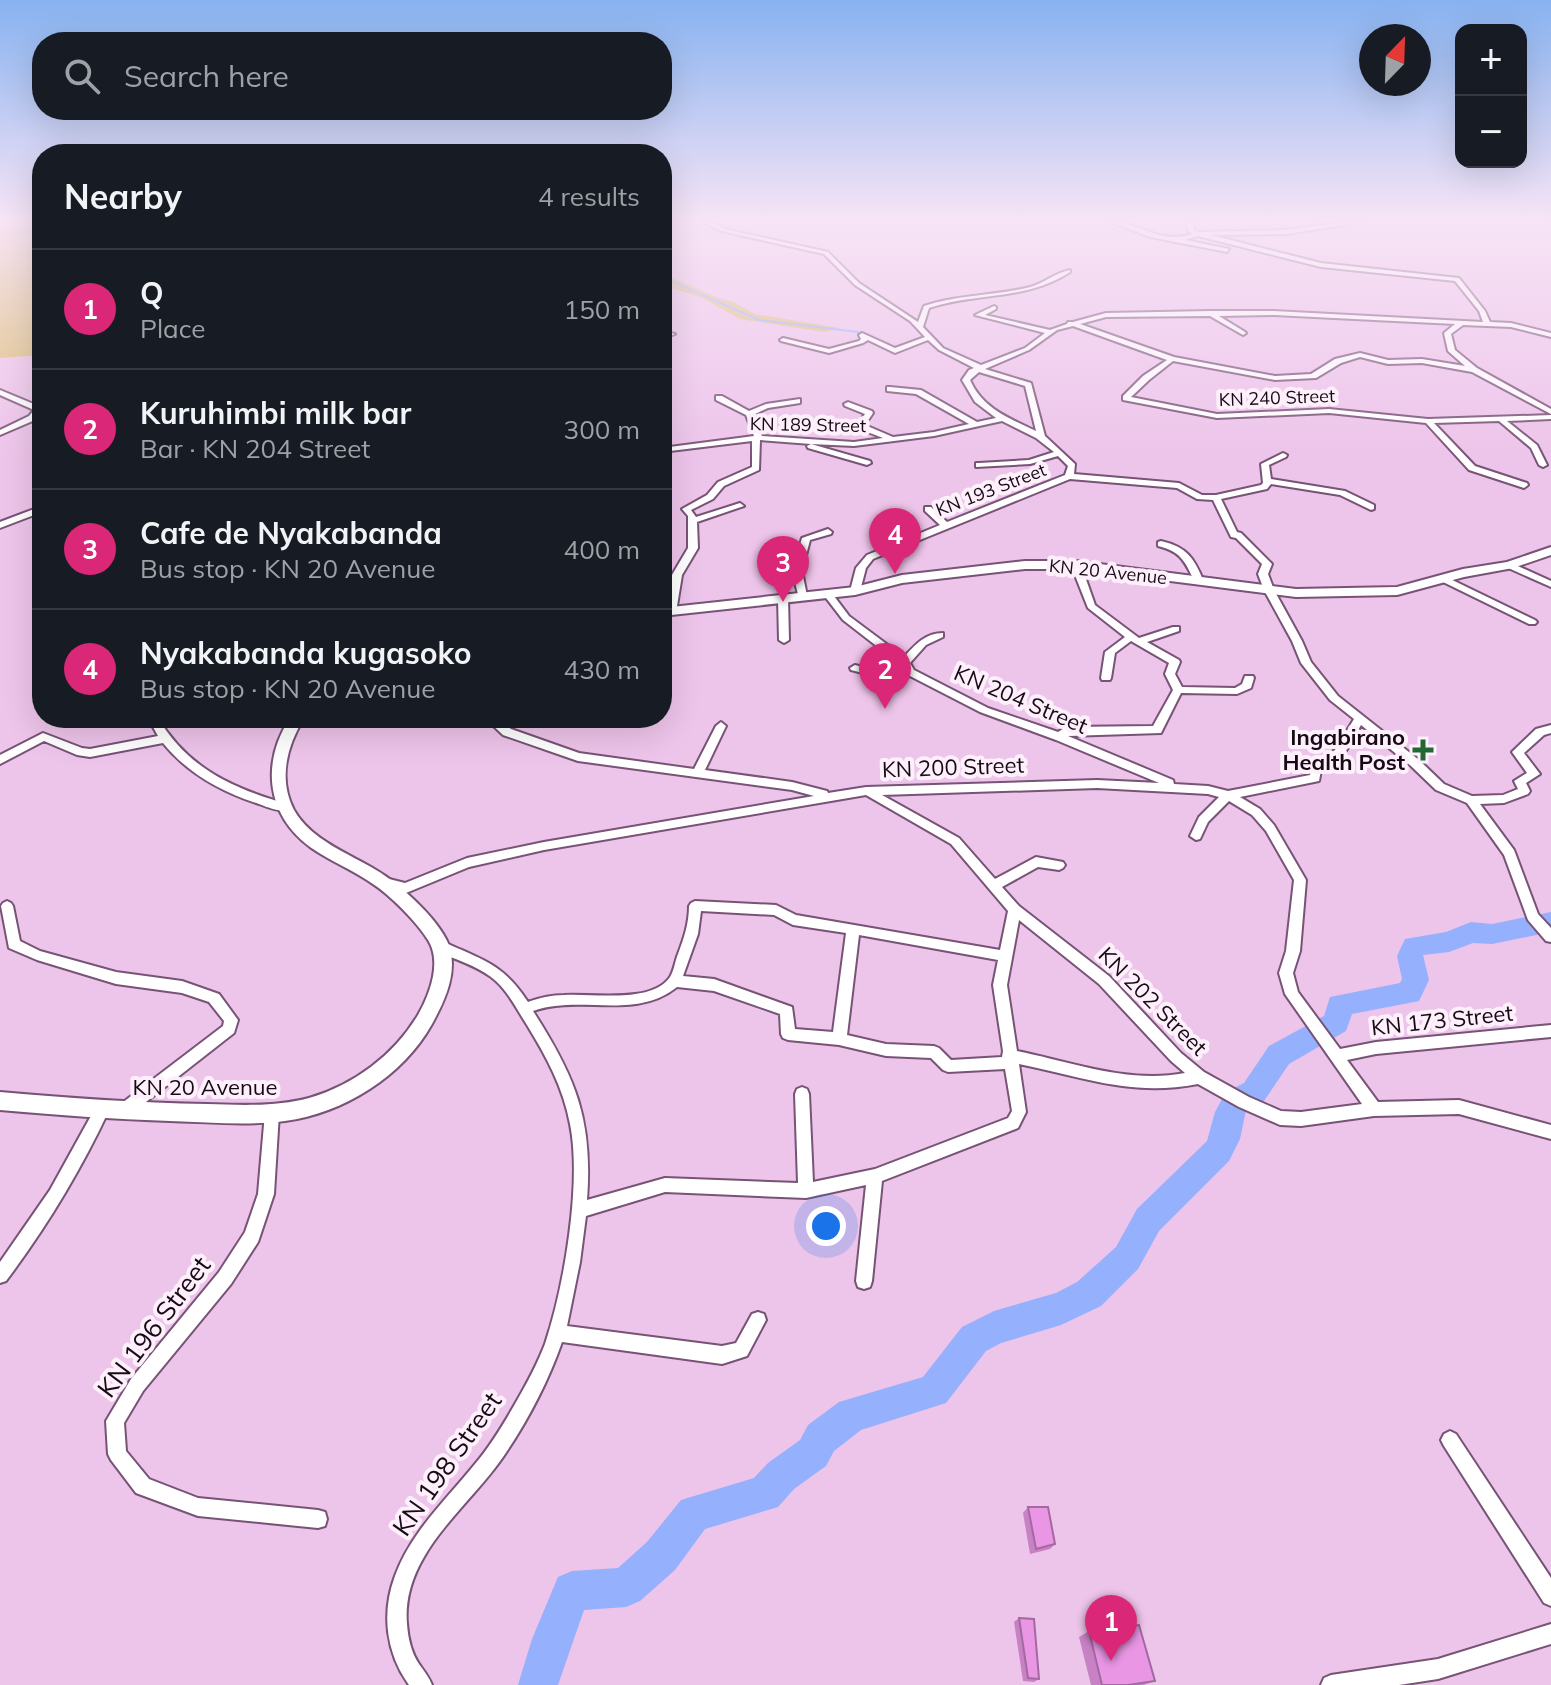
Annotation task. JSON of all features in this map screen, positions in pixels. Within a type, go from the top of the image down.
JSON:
[{"type":"main road","name":"KN 20 Avenue","points":[[672,611],[855,591],[902,579],[1025,565],[1076,565],[1269,590],[1328,594],[1397,591],[1509,565],[1551,551]]},
{"type":"main road","points":[[290,728],[283,739],[277,773],[286,808],[303,833],[382,882],[428,926],[441,947]]},
{"type":"main road","name":"KN 20 Avenue","points":[[0,1101],[123,1111],[272,1113],[308,1108],[345,1093],[386,1067],[416,1036],[434,1005],[443,976],[441,947]]},
{"type":"street","points":[[882,301],[920,326],[941,349],[979,368],[1028,385],[1041,437]]},
{"type":"street","points":[[920,326],[926,307],[947,301]]},
{"type":"street","points":[[1474,301],[1487,324]]},
{"type":"street","points":[[994,308],[978,315],[1051,332]]},
{"type":"street","points":[[1210,313],[1243,333]]},
{"type":"street","points":[[979,368],[1027,349],[1069,323],[1125,314],[1274,313],[1487,324],[1527,328],[1551,335]]},
{"type":"street","points":[[1069,323],[1172,359],[1275,378],[1313,376],[1338,361],[1360,355],[1388,362],[1422,361],[1474,370]]},
{"type":"street","points":[[1461,323],[1447,333],[1452,351],[1474,370],[1551,414]]},
{"type":"street","points":[[1520,337],[1527,328]]},
{"type":"street","points":[[783,340],[832,351],[861,342],[865,339],[862,335],[895,351],[931,337]]},
{"type":"street","name":"KN 240 Street","points":[[1172,359],[1126,398],[1210,416],[1329,411],[1428,421],[1503,421],[1551,414]]},
{"type":"street","name":"KN 193 Street","points":[[855,591],[861,568],[870,557],[1069,476],[1072,466],[1041,437],[1000,419],[970,392],[966,380],[979,368]]},
{"type":"street","points":[[890,389],[918,392],[975,424]]},
{"type":"street","points":[[0,392],[32,406]]},
{"type":"street","points":[[672,594],[677,575],[693,548],[692,516],[686,509],[710,497],[721,484],[756,468],[758,439],[749,414],[719,398]]},
{"type":"street","points":[[749,414],[766,406],[797,401]]},
{"type":"street","points":[[848,404],[869,413],[860,426],[893,440]]},
{"type":"street","points":[[0,433],[32,418]]},
{"type":"street","name":"KN 189 Street","points":[[672,449],[758,439],[854,444],[893,440],[1000,419]]},
{"type":"street","points":[[1428,421],[1472,468],[1524,485]]},
{"type":"street","points":[[1503,421],[1534,447],[1543,465]]},
{"type":"street","points":[[793,439],[867,463]]},
{"type":"street","points":[[979,465],[1030,462],[1059,453]]},
{"type":"street","points":[[1069,476],[1179,486],[1195,496],[1216,498],[1264,487],[1267,481],[1265,464],[1283,455]]},
{"type":"street","points":[[1267,481],[1342,493],[1371,507]]},
{"type":"street","points":[[1216,498],[1234,535],[1238,535],[1267,564],[1263,574],[1269,590],[1306,663],[1334,698],[1440,787],[1471,800],[1504,799],[1524,791],[1520,781],[1534,774],[1518,752],[1540,732],[1551,729]]},
{"type":"street","points":[[692,521],[740,506]]},
{"type":"street","points":[[928,509],[946,526]]},
{"type":"street","points":[[0,525],[32,513]]},
{"type":"street","points":[[802,596],[797,571],[806,538],[828,532]]},
{"type":"street","points":[[1161,544],[1182,550],[1192,563],[1199,582]]},
{"type":"street","points":[[1076,565],[1091,606],[1135,639],[1175,662],[1170,674],[1178,690]]},
{"type":"street","points":[[1509,565],[1551,584]]},
{"type":"street","points":[[1444,579],[1532,622]]},
{"type":"street","name":"KN 204 Street","points":[[828,594],[846,618],[908,667],[984,710],[1060,737],[1180,787]]},
{"type":"street","points":[[783,598],[784,640]]},
{"type":"street","points":[[1106,678],[1110,652],[1135,639],[1176,629]]},
{"type":"street","points":[[855,668],[901,677],[922,643],[939,635]]},
{"type":"street","points":[[1178,690],[1237,691],[1247,686],[1249,678]]},
{"type":"street","points":[[1060,737],[1066,731],[1084,729],[1157,730],[1178,690]]},
{"type":"street","points":[[1196,836],[1203,820],[1228,795],[1315,778],[1316,768],[1339,753],[1360,718]]},
{"type":"street","points":[[698,773],[721,726]]},
{"type":"street","points":[[158,728],[163,739],[204,775],[243,797],[286,808]]},
{"type":"street","points":[[502,728],[578,757],[792,786],[832,796]]},
{"type":"street","points":[[0,760],[43,737],[90,753],[163,739]]},
{"type":"street","name":"KN 200 Street","points":[[382,882],[406,888],[467,863],[866,791],[1097,784],[1180,787],[1228,795],[1256,812],[1270,828],[1300,880],[1293,951],[1286,973],[1292,994],[1374,1109]]},
{"type":"street","name":"KN 202 Street","points":[[866,791],[955,841],[1015,910],[1104,980],[1176,1057],[1199,1077],[1238,1098],[1280,1118],[1301,1119],[1374,1109],[1459,1107],[1551,1132]]},
{"type":"street","points":[[1471,800],[1510,853],[1533,916],[1547,933]]},
{"type":"street","points":[[995,885],[1036,862],[1059,865]]},
{"type":"street","points":[[7,906],[14,944],[37,955],[116,978],[182,987],[204,994],[214,998],[231,1020],[229,1029],[123,1111]]},
{"type":"street","points":[[524,1009],[548,1001],[578,998],[606,1003],[667,990],[675,981],[686,943],[696,928],[695,906],[776,910],[793,920],[1003,956]]},
{"type":"street","points":[[579,1210],[665,1185],[806,1191],[875,1176],[1013,1123],[1019,1112],[1000,985],[1003,956],[1015,910]]},
{"type":"street","points":[[839,1039],[853,929]]},
{"type":"street","name":"KN 198 Street","points":[[422,1685],[410,1672],[396,1634],[397,1602],[404,1576],[424,1541],[505,1438],[557,1333],[579,1210],[580,1140],[570,1096],[556,1058],[498,973],[441,947]]},
{"type":"street","points":[[675,981],[685,985],[714,985],[787,1011],[788,1034],[839,1039],[886,1050],[934,1052],[948,1066],[1009,1059],[1148,1085],[1199,1077]]},
{"type":"street","name":"KN 173 Street","points":[[1338,1056],[1376,1048],[1551,1031]]},
{"type":"street","points":[[802,1094],[806,1191]]},
{"type":"street","points":[[0,1275],[25,1244],[102,1110]]},
{"type":"street","name":"KN 196 Street","points":[[272,1113],[266,1194],[252,1236],[225,1278],[137,1385],[115,1421],[117,1454],[143,1486],[198,1507],[318,1519]]},
{"type":"street","points":[[864,1281],[875,1176]]},
{"type":"street","points":[[557,1333],[722,1355],[741,1350],[758,1320]]},
{"type":"street","points":[[1450,1440],[1551,1596]]},
{"type":"street","points":[[1331,1685],[1377,1682],[1438,1669],[1551,1634]]},
{"type":"shaded area","points":[[0,301],[32,301],[32,356],[0,358]]},
{"type":"shaded area","points":[[707,301],[729,301],[754,314],[840,328],[824,332],[740,319]]},
{"type":"building","points":[[1028,1507],[1048,1507],[1055,1544],[1036,1549]]},
{"type":"building","points":[[1019,1618],[1034,1619],[1039,1679],[1028,1678]]},
{"type":"building","points":[[1139,1625],[1155,1681],[1102,1685],[1089,1631]]},
{"type":"waterway","points":[[715,301],[759,320],[858,332]]},
{"type":"waterway","points":[[538,1685],[552,1639],[572,1591],[626,1587],[661,1556],[694,1513],[765,1494],[781,1476],[813,1453],[821,1438],[852,1415],[934,1391],[974,1339],[994,1328],[1061,1308],[1089,1294],[1127,1258],[1148,1220],[1218,1151],[1225,1139],[1230,1112],[1236,1101],[1254,1092],[1279,1055],[1336,1023],[1340,1005],[1409,993],[1416,980],[1410,956],[1414,946],[1449,942],[1471,932],[1492,934],[1551,922]]},
{"type":"waterway","points":[[1120,1265],[1122,1280]]},
{"type":"place","name":"Nyakabanda kugasoko","points":[[895,574]]},
{"type":"place","name":"Cafe de Nyakabanda","points":[[783,602]]},
{"type":"place","name":"Kuruhimbi milk bar","points":[[885,709]]},
{"type":"place","name":"Ingabirano Health Post","points":[[1423,750]]},
{"type":"place","name":"Q","points":[[1111,1661]]}]
